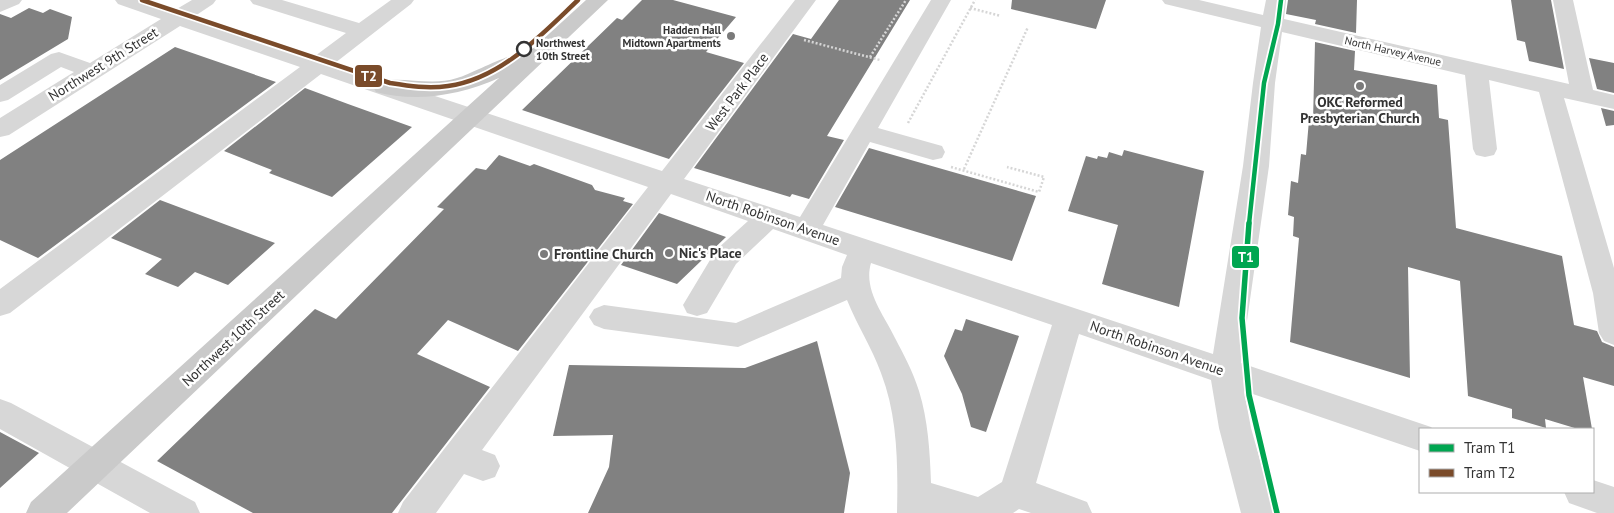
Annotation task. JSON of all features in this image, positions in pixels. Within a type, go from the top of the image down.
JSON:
[{"type":"main road","name":"Northwest 10th Street","points":[[43,513],[598,0]]},
{"type":"main road","points":[[384,87],[422,90],[458,86],[490,74],[549,46]]},
{"type":"street","name":"North Robinson Avenue","points":[[126,0],[1419,437]]},
{"type":"street","name":"Northwest 9th Street","points":[[0,129],[206,0]]},
{"type":"street","points":[[260,0],[362,32]]},
{"type":"street","points":[[0,305],[404,0]]},
{"type":"street","name":"West Park Place","points":[[416,513],[470,461],[649,203],[667,183],[806,0]]},
{"type":"street","points":[[806,230],[941,0]]},
{"type":"street","name":"North Harvey Avenue","points":[[1172,0],[1274,11],[1476,70],[1614,102]]},
{"type":"street","points":[[1563,0],[1583,95]]},
{"type":"street","points":[[1258,513],[1235,428],[1225,371],[1256,166],[1274,11]]},
{"type":"street","points":[[0,95],[59,59],[92,71]]},
{"type":"street","points":[[1476,70],[1485,149]]},
{"type":"street","points":[[1549,87],[1610,294],[1614,333]]},
{"type":"street","points":[[864,132],[933,152]]},
{"type":"street","points":[[697,305],[726,257],[769,217]]},
{"type":"street","points":[[863,249],[854,273],[856,284],[861,300],[897,372],[905,398],[911,437],[914,503],[977,513]]},
{"type":"street","points":[[604,317],[738,335],[856,284]]},
{"type":"street","points":[[983,513],[1016,492],[1069,318]]},
{"type":"street","points":[[0,413],[183,513]]},
{"type":"street","points":[[1016,492],[1075,513]]},
{"type":"street","points":[[1578,493],[1580,513]]},
{"type":"street","points":[[1585,493],[1614,503]]},
{"type":"path","points":[[870,57],[906,0]]},
{"type":"path","points":[[907,126],[974,0]]},
{"type":"path","points":[[970,8],[1001,16]]},
{"type":"path","points":[[964,169],[1028,27]]},
{"type":"path","points":[[780,34],[887,62]]},
{"type":"path","points":[[1007,167],[1044,178]]},
{"type":"building","points":[[642,0],[673,0],[736,17],[706,52],[744,63],[669,159],[522,110],[617,18],[622,20]]},
{"type":"building","points":[[839,0],[910,0],[827,136],[844,140],[809,199],[792,194],[790,197],[694,168],[793,34],[811,39]]},
{"type":"building","points":[[1012,0],[1106,0],[1096,29],[1011,9]]},
{"type":"building","points":[[1288,0],[1357,0],[1356,33],[1315,24],[1316,20],[1286,14]]},
{"type":"building","points":[[1511,0],[1551,0],[1564,69],[1529,61],[1525,42],[1517,40]]},
{"type":"building","points":[[29,8],[43,13],[50,9],[72,17],[68,39],[0,80],[0,14],[11,18]]},
{"type":"building","points":[[1315,42],[1355,51],[1354,70],[1437,85],[1439,118],[1448,120],[1456,228],[1562,256],[1574,325],[1597,331],[1602,342],[1614,347],[1614,386],[1583,377],[1592,428],[1575,428],[1545,419],[1546,428],[1512,418],[1512,409],[1468,396],[1460,281],[1408,267],[1410,378],[1290,342],[1299,238],[1293,236],[1294,217],[1288,215],[1291,181],[1298,183],[1301,154],[1306,155],[1309,120],[1313,121]]},
{"type":"building","points":[[175,47],[276,82],[38,258],[0,240],[0,160]]},
{"type":"building","points":[[1589,58],[1614,63],[1614,93],[1597,89]]},
{"type":"building","points":[[305,88],[412,127],[332,197],[269,173],[272,170],[224,151]]},
{"type":"building","points":[[1601,108],[1614,111],[1614,125],[1606,126]]},
{"type":"building","points":[[869,148],[1036,196],[1012,261],[835,207]]},
{"type":"building","points":[[1124,150],[1204,171],[1179,307],[1102,284],[1118,225],[1068,211],[1086,156],[1097,159],[1098,156],[1107,158],[1109,152],[1122,156]]},
{"type":"building","points":[[499,155],[530,166],[534,164],[592,185],[595,190],[625,198],[623,201],[633,204],[518,351],[448,320],[417,354],[490,387],[392,513],[253,513],[157,461],[315,309],[336,319],[444,209],[437,207],[476,168],[486,170]]},
{"type":"building","points":[[160,200],[275,243],[228,285],[195,272],[178,287],[145,274],[162,259],[111,238]]},
{"type":"building","name":"Nic's Place","points":[[659,213],[726,237],[677,284],[621,265]]},
{"type":"building","points":[[966,319],[1019,336],[986,432],[971,427],[962,394],[944,356],[955,329],[962,331]]},
{"type":"building","points":[[817,341],[850,473],[844,513],[588,513],[609,467],[613,435],[553,436],[569,365],[745,368]]},
{"type":"building","points":[[0,432],[39,453],[0,488]]},
{"type":"tram line","name":"T2","points":[[142,0],[390,83],[421,88],[448,86],[472,80],[495,69],[516,55],[578,0]]},
{"type":"tram line","name":"T1","points":[[1277,513],[1249,395],[1242,318],[1245,263],[1264,83],[1278,24],[1281,0]]},
{"type":"place","name":"Hadden Hall Midtown Apartments","points":[[731,36]]},
{"type":"place","name":"Northwest 10th Street","points":[[524,49]]},
{"type":"place","name":"OKC Reformed Presbyterian Church","points":[[1360,86]]},
{"type":"place","name":"Nic's Place","points":[[669,253]]},
{"type":"place","name":"Frontline Church","points":[[544,254]]}]
